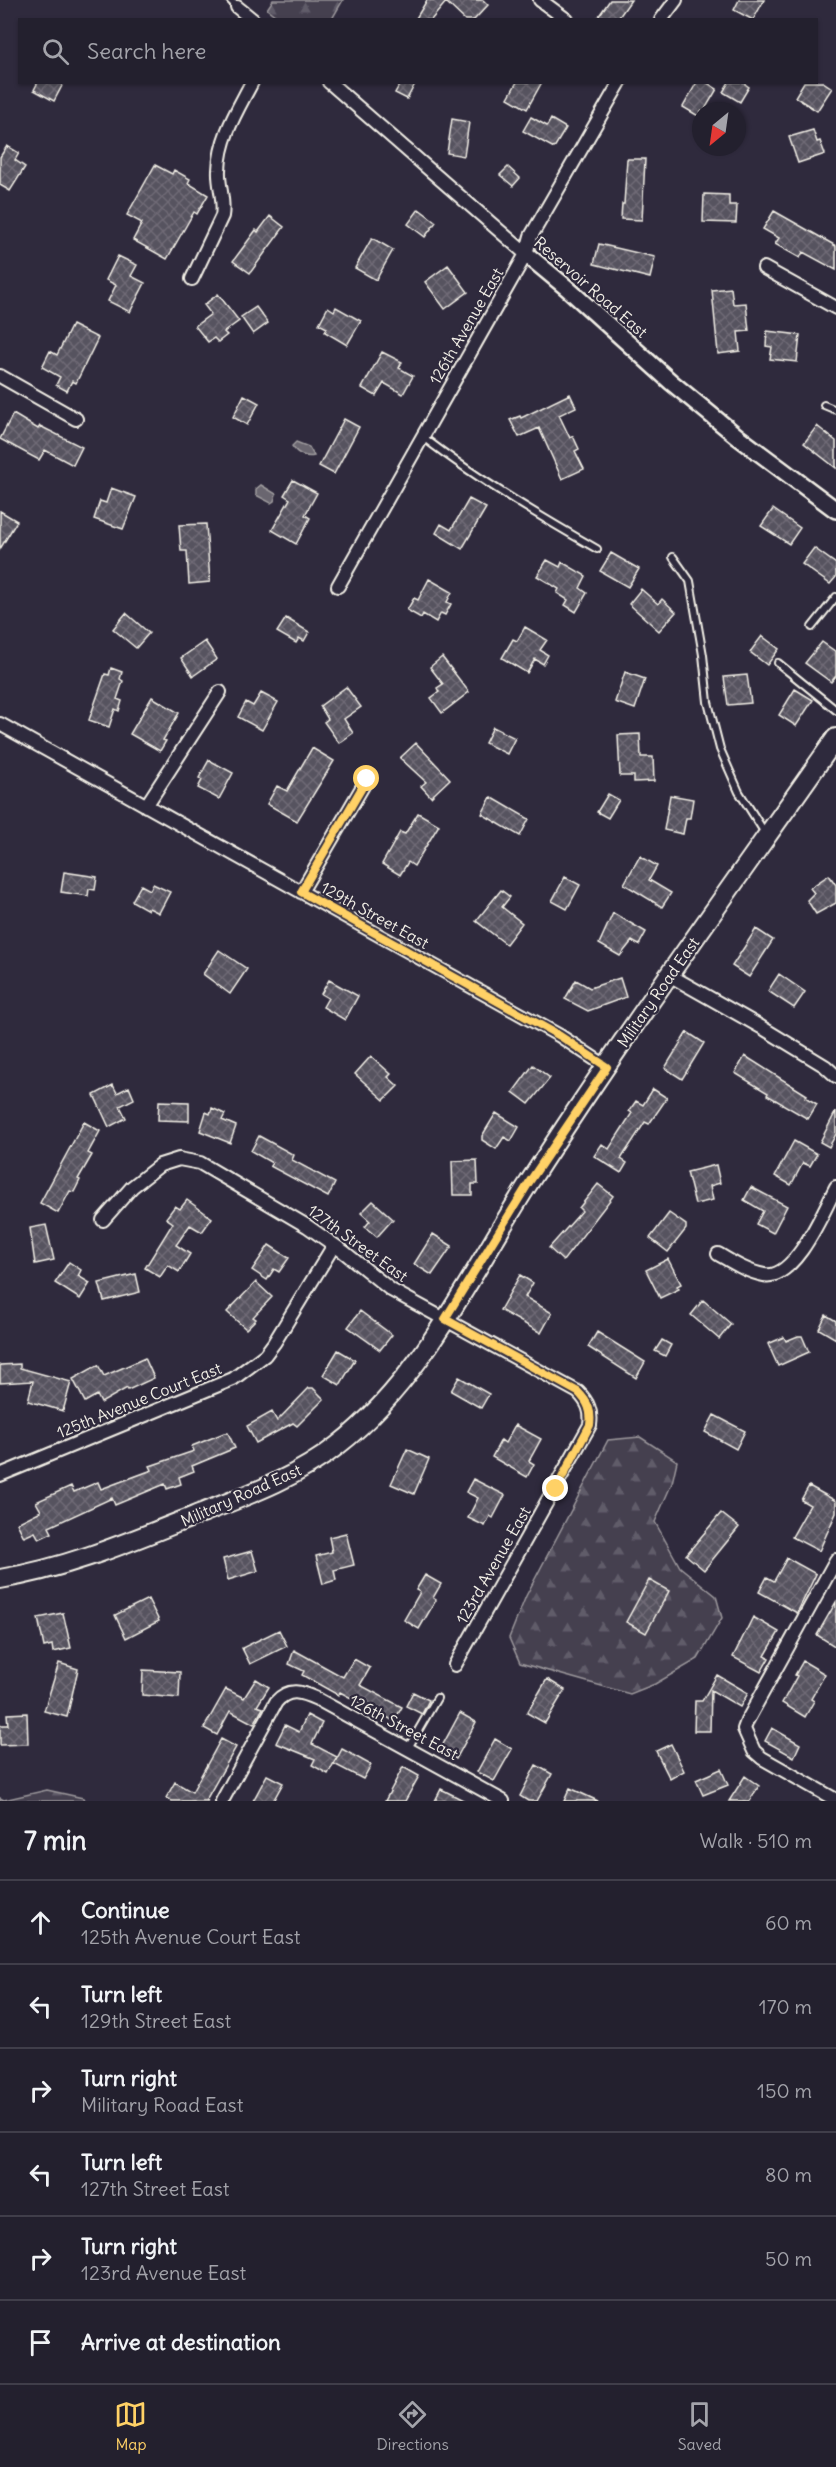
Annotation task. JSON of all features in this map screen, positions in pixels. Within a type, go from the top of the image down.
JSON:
[{"type":"main road","name":"Military Road East","points":[[0,1579],[105,1551],[224,1504],[302,1468],[337,1446],[368,1419],[411,1368],[445,1319],[530,1181],[669,975],[836,738]]},
{"type":"street","points":[[540,0],[564,18]]},
{"type":"street","points":[[662,18],[676,0]]},
{"type":"street","points":[[234,3],[251,18]]},
{"type":"street","points":[[192,279],[222,216],[224,207],[219,168],[223,142],[251,84]]},
{"type":"street","name":"Reservoir Road East","points":[[331,84],[576,296],[671,382],[738,437],[836,510]]},
{"type":"street","name":"126th Avenue East","points":[[338,586],[526,254],[531,236],[619,84]]},
{"type":"street","points":[[764,268],[836,308]]},
{"type":"street","points":[[0,376],[76,419]]},
{"type":"street","points":[[146,806],[220,692]]},
{"type":"street","name":"129th Street East","points":[[0,724],[560,1036],[607,1067]]},
{"type":"street","points":[[301,892],[367,779]]},
{"type":"street","points":[[669,975],[779,1038],[825,1066],[836,1076]]},
{"type":"street","name":"127th Street East","points":[[103,1220],[148,1173],[160,1165],[179,1159],[200,1163],[268,1202],[334,1245],[391,1290],[578,1392],[586,1400],[591,1417]]},
{"type":"street","points":[[718,1254],[748,1270],[766,1276],[778,1275],[796,1259],[836,1187]]},
{"type":"street","name":"125th Avenue Court East","points":[[0,1475],[233,1379],[255,1364],[274,1343],[334,1245]]},
{"type":"street","name":"123rd Avenue East","points":[[455,1665],[575,1456],[590,1425],[591,1417]]},
{"type":"street","points":[[836,1560],[744,1730],[753,1751],[762,1758],[836,1800]]},
{"type":"street","name":"126th Street East","points":[[222,1801],[276,1702],[288,1693],[303,1692],[503,1801]]},
{"type":"lane","points":[[824,405],[836,410]]},
{"type":"lane","points":[[422,436],[539,517],[597,549]]},
{"type":"lane","points":[[673,557],[690,581],[703,655],[708,702],[720,749],[739,792],[767,836]]},
{"type":"lane","points":[[812,627],[836,597]]},
{"type":"lane","points":[[778,663],[836,710]]},
{"type":"lane","points":[[408,1748],[437,1698]]},
{"type":"green space","points":[[273,0],[343,0],[333,18],[279,18],[267,9]]},
{"type":"green space","points":[[640,1437],[677,1461],[672,1483],[655,1522],[680,1567],[716,1596],[722,1618],[698,1659],[655,1684],[630,1694],[520,1663],[509,1638],[526,1596],[608,1440]]},
{"type":"green space","points":[[47,1790],[83,1798],[86,1801],[0,1801],[0,1798],[4,1800]]},
{"type":"shaded area","points":[[296,442],[309,447],[314,456],[305,456],[296,451],[292,446]]},
{"type":"shaded area","points":[[261,485],[276,494],[274,501],[271,503],[256,495],[256,489]]},
{"type":"building","points":[[427,0],[483,0],[488,5],[476,18],[463,18],[446,2],[433,18],[416,18]]},
{"type":"building","points":[[610,0],[631,0],[618,18],[597,18]]},
{"type":"building","points":[[739,0],[764,0],[754,18],[749,18],[734,10]]},
{"type":"building","points":[[823,82],[832,88],[817,111],[795,97],[803,84]]},
{"type":"building","points":[[37,84],[63,84],[54,101],[34,90]]},
{"type":"building","points":[[400,84],[415,84],[407,99],[395,93]]},
{"type":"building","points":[[516,84],[541,84],[527,109],[508,98]]},
{"type":"building","points":[[696,84],[709,84],[717,89],[709,102],[692,102],[692,112],[683,107]]},
{"type":"building","points":[[728,84],[745,84],[749,87],[740,102],[723,92]]},
{"type":"building","points":[[531,117],[547,126],[551,119],[566,128],[554,148],[523,131]]},
{"type":"building","points":[[452,119],[469,122],[464,156],[447,153]]},
{"type":"building","points":[[813,130],[825,154],[798,163],[789,137]]},
{"type":"building","points":[[7,146],[19,153],[15,160],[25,167],[10,191],[0,185],[0,157]]},
{"type":"building","points":[[627,159],[645,159],[642,220],[621,219]]},
{"type":"building","points":[[155,165],[172,174],[174,170],[190,179],[188,183],[208,195],[197,214],[194,212],[167,259],[133,240],[142,223],[127,215]]},
{"type":"building","points":[[508,167],[520,178],[513,186],[500,175]]},
{"type":"building","points":[[704,194],[729,195],[729,205],[737,205],[736,223],[703,222]]},
{"type":"building","points":[[419,209],[436,222],[425,237],[408,224]]},
{"type":"building","points":[[774,211],[836,246],[836,270],[803,252],[800,258],[775,244],[779,238],[763,229]]},
{"type":"building","points":[[270,216],[284,227],[250,273],[233,261],[256,230],[258,232]]},
{"type":"building","points":[[372,238],[393,250],[376,280],[355,268]]},
{"type":"building","points":[[599,244],[655,257],[650,278],[594,264]]},
{"type":"building","points":[[118,256],[137,265],[131,276],[145,283],[130,312],[108,301],[116,285],[106,280]]},
{"type":"building","points":[[448,265],[468,292],[445,309],[425,282]]},
{"type":"building","points":[[731,288],[733,304],[746,303],[749,331],[738,332],[740,351],[718,354],[712,290]]},
{"type":"building","points":[[218,294],[239,321],[224,332],[227,335],[218,342],[214,338],[208,342],[195,326],[211,314],[204,305]]},
{"type":"building","points":[[256,307],[268,323],[253,334],[241,317]]},
{"type":"building","points":[[328,307],[334,311],[336,307],[361,321],[347,345],[325,332],[327,328],[319,324]]},
{"type":"building","points":[[72,325],[98,338],[76,383],[72,381],[67,391],[56,385],[60,377],[42,367],[50,351],[57,355]]},
{"type":"building","points":[[767,331],[800,335],[797,362],[770,359],[772,347],[766,346]]},
{"type":"building","points":[[382,352],[402,362],[399,368],[413,376],[403,394],[384,383],[376,396],[362,388]]},
{"type":"building","points":[[570,394],[576,407],[559,415],[570,438],[573,436],[579,449],[575,451],[584,469],[562,479],[539,428],[519,437],[510,420],[520,416],[521,418]]},
{"type":"building","points":[[244,395],[259,403],[247,425],[233,417]]},
{"type":"building","points":[[13,414],[38,429],[40,426],[82,447],[73,465],[45,450],[39,460],[0,439]]},
{"type":"building","points":[[344,419],[359,427],[334,474],[319,466]]},
{"type":"building","points":[[817,426],[836,441],[836,468],[804,443]]},
{"type":"building","points":[[293,480],[317,493],[305,515],[310,518],[296,544],[272,530],[290,499],[284,495]]},
{"type":"building","points":[[111,488],[136,497],[123,529],[94,519],[100,501],[106,503]]},
{"type":"building","points":[[469,499],[486,508],[462,549],[436,533],[441,524],[451,530]]},
{"type":"building","points":[[773,509],[800,528],[789,544],[761,526]]},
{"type":"building","points":[[0,511],[17,521],[0,549]]},
{"type":"building","points":[[206,524],[210,582],[189,584],[187,551],[181,551],[179,525]]},
{"type":"building","points":[[814,548],[836,564],[836,577],[830,584],[802,564]]},
{"type":"building","points":[[611,553],[639,569],[628,587],[600,571]]},
{"type":"building","points":[[547,560],[560,567],[562,562],[586,576],[580,588],[587,593],[576,612],[565,605],[568,600],[557,593],[559,589],[537,576]]},
{"type":"building","points":[[429,579],[452,592],[447,602],[451,604],[445,615],[441,613],[436,622],[423,614],[421,618],[407,610],[414,598],[418,600]]},
{"type":"building","points":[[641,589],[658,604],[662,599],[676,612],[659,631],[629,604]]},
{"type":"building","points":[[126,613],[149,633],[136,648],[113,629]]},
{"type":"building","points":[[286,618],[309,632],[304,641],[299,638],[296,643],[277,632]]},
{"type":"building","points":[[525,627],[547,640],[540,650],[548,655],[543,664],[535,659],[527,673],[502,658],[513,639],[517,641]]},
{"type":"building","points":[[762,636],[779,649],[767,665],[750,652]]},
{"type":"building","points":[[205,641],[217,659],[193,676],[181,658]]},
{"type":"building","points":[[822,642],[836,652],[836,676],[831,682],[805,663]]},
{"type":"building","points":[[442,657],[469,692],[442,713],[431,698],[439,692],[437,688],[443,684],[430,667]]},
{"type":"building","points":[[111,668],[122,672],[120,679],[123,681],[117,699],[122,701],[119,711],[115,709],[109,727],[89,720],[105,674],[109,675]]},
{"type":"building","points":[[625,672],[645,679],[635,709],[615,702]]},
{"type":"building","points":[[747,675],[751,703],[728,705],[724,677]]},
{"type":"building","points":[[346,687],[361,707],[344,719],[353,733],[339,743],[324,722],[328,719],[320,706]]},
{"type":"building","points":[[795,689],[813,700],[796,726],[779,715]]},
{"type":"building","points":[[261,693],[278,702],[262,730],[238,717],[246,702],[253,706]]},
{"type":"building","points":[[152,697],[179,713],[163,740],[166,741],[160,751],[130,734]]},
{"type":"building","points":[[493,727],[515,738],[507,754],[485,743]]},
{"type":"building","points":[[640,734],[641,757],[653,757],[654,781],[634,782],[634,776],[620,776],[618,735]]},
{"type":"building","points":[[416,743],[450,779],[431,797],[421,786],[426,782],[400,758]]},
{"type":"building","points":[[312,748],[334,761],[297,821],[267,804],[277,786],[287,791]]},
{"type":"building","points":[[209,760],[233,773],[219,799],[198,788],[202,780],[199,778]]},
{"type":"building","points":[[608,794],[619,800],[608,818],[597,812]]},
{"type":"building","points":[[670,795],[693,799],[690,818],[686,818],[683,834],[664,830]]},
{"type":"building","points":[[491,797],[529,819],[520,836],[482,814]]},
{"type":"building","points":[[418,813],[439,825],[414,866],[408,862],[400,875],[382,864],[400,832],[405,834]]},
{"type":"building","points":[[640,856],[657,866],[649,880],[671,893],[662,907],[624,884]]},
{"type":"building","points":[[64,872],[97,877],[95,890],[89,889],[88,896],[61,892]]},
{"type":"building","points":[[829,875],[836,885],[836,903],[816,914],[807,900],[814,893],[810,888]]},
{"type":"building","points":[[565,877],[580,885],[567,909],[552,901]]},
{"type":"building","points":[[153,884],[170,892],[159,913],[132,901],[141,885],[150,890]]},
{"type":"building","points":[[501,890],[510,897],[502,907],[522,923],[506,944],[476,921]]},
{"type":"building","points":[[613,913],[646,932],[639,945],[632,941],[620,956],[599,944]]},
{"type":"building","points":[[756,929],[773,940],[749,977],[732,966]]},
{"type":"building","points":[[219,950],[247,969],[230,994],[203,974]]},
{"type":"building","points":[[779,974],[805,992],[794,1008],[768,991]]},
{"type":"building","points":[[620,978],[626,997],[588,1011],[565,999],[576,980],[590,988]]},
{"type":"building","points":[[329,980],[358,996],[345,1020],[323,1007],[328,998],[321,994]]},
{"type":"building","points":[[687,1032],[704,1043],[682,1079],[665,1068]]},
{"type":"building","points":[[371,1056],[391,1074],[388,1077],[398,1086],[384,1100],[355,1074]]},
{"type":"building","points":[[745,1056],[807,1095],[805,1097],[817,1104],[808,1119],[735,1073]]},
{"type":"building","points":[[533,1065],[550,1078],[529,1104],[513,1092]]},
{"type":"building","points":[[113,1085],[117,1093],[129,1087],[134,1099],[120,1106],[126,1118],[109,1127],[94,1095]]},
{"type":"building","points":[[653,1089],[667,1098],[649,1124],[645,1122],[621,1159],[627,1163],[621,1173],[594,1156],[602,1144],[609,1149],[632,1113],[629,1111],[636,1101],[643,1105]]},
{"type":"building","points":[[159,1101],[189,1102],[189,1121],[158,1120]]},
{"type":"building","points":[[212,1108],[225,1114],[222,1120],[236,1126],[230,1143],[200,1131],[206,1112],[210,1114]]},
{"type":"building","points":[[836,1111],[836,1134],[829,1147],[820,1142]]},
{"type":"building","points":[[496,1113],[519,1127],[511,1141],[504,1137],[496,1149],[482,1140],[482,1136]]},
{"type":"building","points":[[84,1122],[100,1131],[88,1153],[92,1155],[78,1179],[80,1180],[74,1192],[70,1191],[58,1213],[40,1203]]},
{"type":"building","points":[[259,1136],[294,1155],[292,1160],[335,1183],[328,1197],[270,1166],[272,1163],[251,1151]]},
{"type":"building","points":[[794,1141],[817,1154],[810,1166],[803,1163],[791,1185],[775,1176]]},
{"type":"building","points":[[477,1160],[478,1184],[472,1184],[472,1195],[453,1195],[452,1161]]},
{"type":"building","points":[[716,1165],[720,1183],[710,1186],[713,1200],[695,1204],[687,1172]]},
{"type":"building","points":[[598,1184],[613,1196],[563,1261],[549,1248],[582,1211],[579,1208]]},
{"type":"building","points":[[751,1187],[787,1206],[773,1233],[756,1224],[763,1211],[744,1200]]},
{"type":"building","points":[[187,1200],[212,1218],[202,1232],[190,1225],[176,1245],[190,1254],[179,1272],[168,1265],[160,1277],[145,1268],[173,1223],[166,1218],[175,1206],[180,1209]]},
{"type":"building","points":[[373,1201],[393,1219],[377,1237],[365,1227],[370,1221],[361,1213]]},
{"type":"building","points":[[669,1213],[686,1225],[686,1229],[668,1252],[650,1238]]},
{"type":"building","points":[[46,1225],[54,1260],[35,1264],[30,1228]]},
{"type":"building","points":[[433,1234],[452,1246],[432,1275],[414,1264]]},
{"type":"building","points":[[269,1245],[289,1258],[279,1272],[274,1269],[267,1280],[252,1270]]},
{"type":"building","points":[[668,1259],[681,1284],[677,1286],[679,1289],[660,1298],[646,1270]]},
{"type":"building","points":[[69,1262],[81,1270],[78,1276],[90,1283],[80,1299],[55,1283]]},
{"type":"building","points":[[136,1274],[140,1292],[104,1301],[99,1283]]},
{"type":"building","points":[[520,1275],[533,1283],[525,1297],[552,1313],[541,1333],[500,1310]]},
{"type":"building","points":[[256,1282],[272,1297],[253,1317],[256,1319],[246,1329],[227,1312]]},
{"type":"building","points":[[703,1300],[731,1324],[719,1339],[691,1315]]},
{"type":"building","points":[[360,1311],[392,1335],[380,1350],[348,1327]]},
{"type":"building","points":[[826,1315],[836,1321],[836,1339],[819,1329]]},
{"type":"building","points":[[597,1332],[645,1362],[636,1378],[588,1347]]},
{"type":"building","points":[[802,1336],[809,1352],[778,1366],[768,1344],[784,1337],[786,1341]]},
{"type":"building","points":[[662,1340],[671,1345],[665,1356],[655,1351]]},
{"type":"building","points":[[338,1350],[355,1360],[340,1385],[323,1375]]},
{"type":"building","points":[[145,1358],[154,1378],[128,1390],[127,1388],[101,1403],[97,1395],[85,1402],[73,1379],[98,1365],[104,1376]]},
{"type":"building","points":[[20,1364],[20,1368],[71,1382],[63,1411],[28,1401],[33,1381],[0,1383],[0,1365]]},
{"type":"building","points":[[459,1377],[489,1394],[481,1408],[451,1391]]},
{"type":"building","points":[[309,1388],[313,1388],[324,1399],[297,1426],[293,1423],[256,1443],[247,1426],[272,1412],[277,1421]]},
{"type":"building","points":[[714,1415],[745,1431],[736,1449],[705,1432]]},
{"type":"building","points":[[515,1425],[541,1439],[529,1461],[534,1464],[527,1477],[492,1457],[501,1440],[505,1443]]},
{"type":"building","points":[[228,1433],[235,1448],[192,1466],[194,1471],[179,1477],[181,1484],[167,1489],[165,1484],[115,1505],[112,1498],[49,1527],[52,1533],[39,1539],[35,1532],[24,1537],[17,1523],[41,1511],[36,1502],[71,1486],[74,1492],[98,1482],[101,1489],[152,1470],[150,1466],[194,1451],[192,1446]]},
{"type":"building","points":[[407,1449],[429,1459],[414,1494],[391,1484]]},
{"type":"building","points":[[473,1479],[505,1495],[493,1518],[490,1516],[485,1526],[468,1518],[478,1498],[466,1492]]},
{"type":"building","points":[[809,1486],[836,1501],[836,1513],[819,1551],[792,1537],[810,1505],[801,1500]]},
{"type":"building","points":[[721,1513],[739,1527],[704,1570],[686,1555]]},
{"type":"building","points":[[346,1533],[354,1565],[334,1570],[336,1580],[323,1584],[316,1556],[332,1552],[329,1537]]},
{"type":"building","points":[[252,1551],[258,1571],[228,1580],[223,1559]]},
{"type":"building","points":[[787,1558],[816,1574],[797,1613],[759,1592],[767,1577],[774,1581]]},
{"type":"building","points":[[425,1575],[441,1584],[433,1598],[436,1600],[419,1629],[404,1620],[420,1592],[416,1590]]},
{"type":"building","points":[[649,1580],[669,1591],[646,1633],[626,1622]]},
{"type":"building","points":[[148,1599],[159,1621],[126,1638],[115,1615]]},
{"type":"building","points":[[836,1602],[836,1647],[817,1635]]},
{"type":"building","points":[[63,1613],[71,1648],[53,1652],[52,1645],[44,1647],[38,1618]]},
{"type":"building","points":[[753,1617],[779,1632],[765,1656],[769,1658],[761,1672],[733,1657]]},
{"type":"building","points":[[279,1630],[287,1646],[250,1664],[242,1648]]},
{"type":"building","points":[[294,1650],[343,1677],[354,1659],[370,1668],[360,1685],[402,1707],[394,1721],[302,1675],[304,1671],[289,1664]]},
{"type":"building","points":[[803,1661],[825,1674],[811,1699],[814,1701],[805,1717],[782,1703]]},
{"type":"building","points":[[59,1663],[78,1669],[67,1717],[44,1711]]},
{"type":"building","points":[[143,1670],[180,1672],[179,1698],[142,1695]]},
{"type":"building","points":[[717,1675],[748,1693],[740,1707],[711,1690],[710,1731],[694,1731],[695,1701],[702,1701]]},
{"type":"building","points":[[256,1679],[269,1687],[257,1706],[263,1708],[254,1724],[230,1711],[217,1735],[204,1728],[226,1689],[244,1698]]},
{"type":"building","points":[[547,1679],[565,1690],[545,1723],[527,1713]]},
{"type":"building","points":[[413,1692],[429,1700],[422,1714],[406,1706]]},
{"type":"building","points":[[27,1713],[28,1744],[0,1745],[0,1725],[8,1725],[7,1714]]},
{"type":"building","points":[[460,1713],[476,1722],[456,1759],[440,1750]]},
{"type":"building","points":[[307,1715],[322,1723],[312,1744],[337,1757],[328,1774],[312,1765],[315,1759],[276,1743],[285,1725],[299,1732]]},
{"type":"building","points":[[772,1728],[800,1744],[794,1757],[765,1741]]},
{"type":"building","points":[[221,1739],[236,1747],[206,1800],[208,1801],[172,1801],[166,1798],[175,1782],[192,1792]]},
{"type":"building","points":[[495,1739],[512,1749],[494,1781],[477,1772]]},
{"type":"building","points":[[671,1744],[684,1771],[670,1779],[656,1751]]},
{"type":"building","points":[[342,1749],[371,1765],[363,1779],[334,1764]]},
{"type":"building","points":[[536,1765],[552,1774],[537,1801],[528,1801],[520,1796]]},
{"type":"building","points":[[403,1767],[419,1776],[405,1801],[385,1801]]},
{"type":"building","points":[[721,1769],[728,1785],[703,1795],[696,1780]]},
{"type":"building","points":[[267,1775],[283,1783],[273,1801],[253,1801]]},
{"type":"building","points":[[745,1776],[759,1786],[749,1801],[729,1801]]},
{"type":"building","points":[[570,1788],[598,1801],[564,1801]]},
{"type":"building","points":[[441,1789],[465,1801],[435,1801]]},
{"type":"route","points":[[367,779],[301,892],[560,1036],[607,1067],[530,1181],[445,1319],[578,1392],[586,1400],[591,1417],[590,1425],[556,1489]]}]
